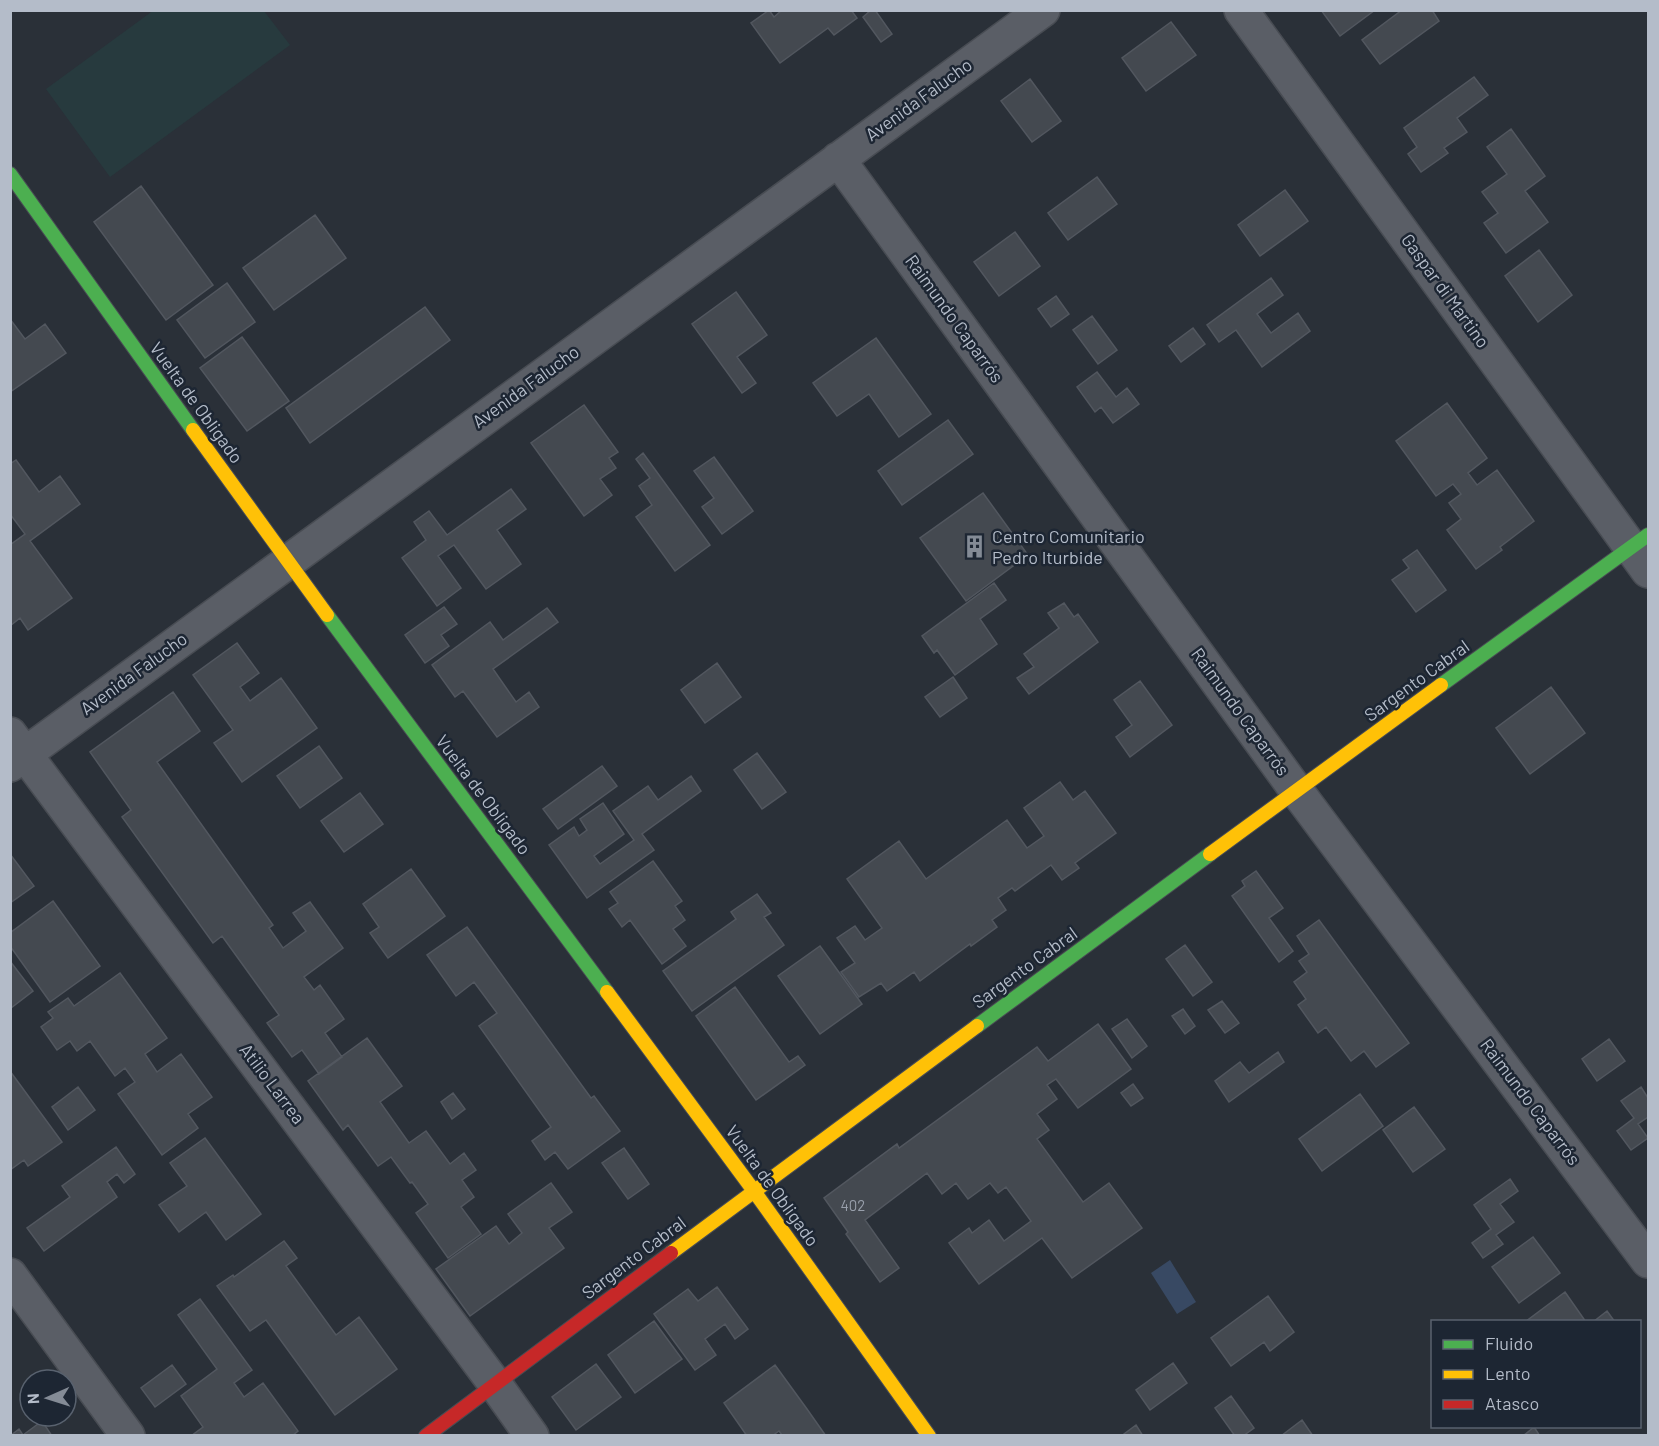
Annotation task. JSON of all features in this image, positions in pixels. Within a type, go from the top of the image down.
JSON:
[{"type":"street","name":"Avenida Falucho","points":[[15,751],[287,561],[1043,10]]},
{"type":"street","name":"Gaspar di Martino","points":[[1241,10],[1643,551]]},
{"type":"street","name":"Raimundo Caparrós","points":[[838,159],[1296,790],[1648,1261]]},
{"type":"street","name":"Vuelta de Obligado","points":[[10,174],[287,561],[754,1191],[928,1436]]},
{"type":"street","name":"Sargento Cabral","points":[[426,1436],[1296,790],[1643,551]]},
{"type":"street","name":"Atilio Larrea","points":[[15,751],[532,1436]]},
{"type":"street","points":[[10,1275],[128,1436]]},
{"type":"green space","points":[[154,10],[264,11],[290,45],[110,177],[46,89]]},
{"type":"water","points":[[1170,1260],[1196,1302],[1177,1314],[1151,1273]]},
{"type":"building","points":[[769,10],[774,17],[782,10],[851,10],[857,18],[834,35],[828,28],[780,63],[751,23]]},
{"type":"building","points":[[871,10],[875,10],[892,34],[881,42],[863,17]]},
{"type":"building","points":[[1321,10],[1375,10],[1340,36]]},
{"type":"building","points":[[1402,10],[1432,10],[1439,21],[1380,64],[1362,40]]},
{"type":"building","points":[[1171,22],[1196,55],[1146,91],[1122,58]]},
{"type":"building","points":[[1474,77],[1488,95],[1457,118],[1467,132],[1444,148],[1448,153],[1421,172],[1408,154],[1417,147],[1404,128]]},
{"type":"building","points":[[1030,79],[1061,121],[1032,142],[1001,101]]},
{"type":"building","points":[[1511,129],[1545,176],[1525,191],[1548,222],[1506,253],[1484,223],[1498,213],[1482,192],[1507,174],[1487,147]]},
{"type":"building","points":[[1097,177],[1117,204],[1068,240],[1048,213]]},
{"type":"building","points":[[141,186],[213,285],[166,320],[94,222]]},
{"type":"building","points":[[1285,190],[1308,221],[1260,256],[1238,225]]},
{"type":"building","points":[[315,215],[346,258],[274,310],[243,268]]},
{"type":"building","points":[[1015,232],[1040,266],[999,296],[974,262]]},
{"type":"building","points":[[1539,250],[1572,295],[1538,322],[1505,276]]},
{"type":"building","points":[[1271,278],[1283,295],[1257,314],[1271,333],[1298,313],[1310,331],[1262,367],[1236,330],[1219,342],[1207,325]]},
{"type":"building","points":[[227,283],[255,322],[205,358],[177,320]]},
{"type":"building","points":[[736,292],[767,335],[737,357],[756,383],[742,393],[692,324]]},
{"type":"building","points":[[1056,296],[1069,314],[1051,327],[1038,309]]},
{"type":"building","points":[[425,307],[450,340],[310,443],[286,408]]},
{"type":"building","points":[[1092,316],[1117,350],[1098,364],[1073,330]]},
{"type":"building","points":[[10,319],[25,339],[45,324],[66,353],[10,392]]},
{"type":"building","points":[[1193,328],[1205,344],[1181,362],[1169,346]]},
{"type":"building","points":[[242,337],[289,401],[247,431],[200,368]]},
{"type":"building","points":[[876,338],[931,414],[899,437],[869,394],[837,416],[813,383]]},
{"type":"building","points":[[1097,372],[1116,397],[1127,388],[1139,404],[1113,423],[1101,407],[1095,412],[1077,387]]},
{"type":"building","points":[[1447,403],[1487,458],[1468,473],[1477,485],[1497,470],[1534,521],[1500,547],[1502,550],[1476,569],[1447,530],[1461,519],[1449,503],[1461,494],[1453,484],[1436,496],[1396,441]]},
{"type":"building","points":[[584,405],[618,452],[609,458],[616,468],[600,479],[612,495],[584,516],[531,443]]},
{"type":"building","points":[[948,420],[973,454],[902,505],[878,471]]},
{"type":"building","points":[[643,453],[710,545],[675,571],[636,517],[652,505],[639,486],[650,478],[636,459]]},
{"type":"building","points":[[714,457],[753,511],[722,534],[702,507],[714,498],[694,471]]},
{"type":"building","points":[[16,460],[39,492],[60,476],[80,504],[30,541],[72,598],[28,630],[20,618],[10,626],[10,545],[25,534],[10,514],[10,464]]},
{"type":"building","points":[[511,489],[526,509],[497,530],[521,564],[486,589],[454,545],[438,556],[461,588],[437,606],[402,558],[426,540],[414,522],[429,511],[447,535]]},
{"type":"building","name":"Centro Comunitario Pedro Iturbide","points":[[983,493],[1028,555],[966,601],[920,538]]},
{"type":"building","points":[[1417,550],[1446,590],[1416,612],[1392,580],[1409,568],[1403,560]]},
{"type":"building","points":[[994,583],[1006,600],[980,619],[997,644],[955,675],[937,650],[934,653],[922,636]]},
{"type":"building","points":[[1064,603],[1074,617],[1078,614],[1098,642],[1029,694],[1017,678],[1034,667],[1024,654],[1059,628],[1048,613]]},
{"type":"building","points":[[444,607],[457,624],[441,635],[449,646],[425,663],[405,635]]},
{"type":"building","points":[[547,608],[558,622],[493,669],[516,702],[529,692],[539,707],[497,737],[463,691],[455,697],[432,665],[490,622],[503,640]]},
{"type":"building","points":[[237,643],[259,673],[240,687],[250,701],[281,678],[317,728],[242,782],[214,743],[233,730],[193,675]]},
{"type":"building","points":[[717,663],[741,697],[705,723],[681,690]]},
{"type":"building","points":[[953,677],[967,698],[940,717],[925,697]]},
{"type":"building","points":[[1140,681],[1172,725],[1130,757],[1116,737],[1132,725],[1114,700]]},
{"type":"building","points":[[1551,687],[1585,733],[1530,774],[1496,728]]},
{"type":"building","points":[[173,692],[200,731],[157,762],[273,925],[269,928],[283,948],[306,931],[293,913],[310,902],[343,948],[304,977],[314,990],[320,985],[344,1019],[325,1033],[342,1057],[319,1074],[302,1050],[292,1057],[267,1023],[279,1015],[222,936],[213,943],[122,817],[131,810],[90,752]]},
{"type":"building","points":[[319,746],[342,778],[300,808],[277,776]]},
{"type":"building","points":[[757,753],[786,792],[762,809],[734,770]]},
{"type":"building","points":[[602,766],[617,786],[558,829],[543,809]]},
{"type":"building","points":[[691,776],[701,791],[642,834],[654,850],[587,898],[549,845],[574,827],[579,836],[587,830],[580,819],[603,803],[624,834],[594,856],[600,864],[634,840],[613,811],[648,786],[658,800]]},
{"type":"building","points":[[1060,782],[1073,800],[1085,791],[1116,833],[1075,863],[1079,868],[1062,880],[1051,865],[1015,891],[1012,888],[998,898],[1006,910],[992,920],[997,927],[920,981],[914,972],[887,991],[881,983],[859,997],[841,972],[855,963],[837,938],[855,926],[865,940],[882,928],[847,879],[899,841],[926,879],[1007,820],[1027,848],[1044,836],[1024,808]]},
{"type":"building","points":[[360,793],[383,824],[344,852],[321,821]]},
{"type":"building","points":[[10,854],[34,886],[10,903]]},
{"type":"building","points":[[653,861],[682,901],[675,906],[685,920],[673,929],[686,946],[662,964],[630,920],[622,927],[609,909],[618,903],[610,892]]},
{"type":"building","points":[[411,869],[445,916],[388,958],[370,933],[379,927],[363,904]]},
{"type":"building","points":[[1256,871],[1283,908],[1269,918],[1293,951],[1279,962],[1232,896],[1245,886],[1242,881]]},
{"type":"building","points":[[757,894],[771,913],[764,917],[784,945],[692,1011],[663,971],[736,919],[731,912]]},
{"type":"building","points":[[53,901],[100,966],[50,1002],[10,946],[10,933]]},
{"type":"building","points":[[1319,920],[1409,1043],[1376,1067],[1364,1051],[1351,1061],[1326,1027],[1318,1033],[1298,1005],[1306,999],[1294,982],[1307,972],[1299,961],[1309,954],[1297,936]]},
{"type":"building","points":[[467,927],[591,1098],[594,1096],[620,1131],[568,1169],[555,1152],[545,1160],[532,1141],[551,1127],[479,1026],[497,1013],[474,982],[456,996],[427,955]]},
{"type":"building","points":[[1185,945],[1212,982],[1193,996],[1166,959]]},
{"type":"building","points":[[820,946],[862,1004],[820,1034],[778,976]]},
{"type":"building","points":[[10,961],[33,991],[11,1008],[10,1007]]},
{"type":"building","points":[[120,973],[167,1038],[145,1054],[157,1072],[181,1054],[212,1097],[188,1114],[198,1128],[162,1155],[118,1094],[135,1082],[125,1068],[115,1076],[90,1041],[77,1051],[70,1041],[57,1050],[41,1027],[53,1018],[48,1012],[68,998],[74,1006]]},
{"type":"building","points":[[735,987],[789,1062],[798,1056],[805,1065],[756,1100],[696,1016]]},
{"type":"building","points":[[1222,1001],[1239,1023],[1225,1033],[1208,1010]]},
{"type":"building","points":[[1183,1009],[1195,1026],[1185,1034],[1172,1016]]},
{"type":"building","points":[[1127,1019],[1147,1046],[1132,1058],[1112,1029]]},
{"type":"building","points":[[1098,1024],[1131,1069],[1078,1108],[1056,1079],[1047,1085],[1057,1099],[1037,1114],[1049,1130],[1037,1139],[1083,1202],[1109,1183],[1142,1228],[1072,1278],[1042,1238],[979,1284],[949,1243],[969,1228],[972,1233],[989,1220],[1004,1241],[1031,1221],[1006,1187],[998,1193],[990,1183],[968,1199],[956,1183],[942,1194],[927,1173],[865,1220],[899,1268],[880,1282],[824,1198],[897,1144],[899,1148],[1037,1047],[1048,1061]]},
{"type":"building","points":[[367,1038],[402,1086],[380,1102],[409,1143],[426,1131],[450,1164],[464,1153],[476,1170],[462,1180],[474,1197],[461,1207],[481,1234],[448,1258],[416,1213],[428,1204],[412,1182],[410,1183],[391,1157],[378,1166],[348,1125],[343,1130],[308,1081]]},
{"type":"building","points":[[1609,1039],[1625,1061],[1597,1081],[1582,1059]]},
{"type":"building","points":[[1278,1052],[1284,1062],[1229,1102],[1215,1081],[1240,1062],[1249,1073]]},
{"type":"building","points":[[10,1071],[62,1142],[28,1166],[24,1160],[10,1170]]},
{"type":"building","points":[[1133,1084],[1143,1098],[1131,1106],[1121,1093]]},
{"type":"building","points":[[78,1087],[95,1110],[68,1130],[52,1107]]},
{"type":"building","points":[[1641,1087],[1648,1098],[1648,1117],[1638,1124],[1648,1138],[1631,1150],[1617,1131],[1634,1118],[1621,1101]]},
{"type":"building","points":[[453,1093],[465,1109],[452,1119],[441,1102]]},
{"type":"building","points":[[1360,1094],[1383,1126],[1322,1171],[1299,1139]]},
{"type":"building","points":[[1414,1107],[1445,1149],[1413,1172],[1383,1130]]},
{"type":"building","points":[[205,1138],[261,1214],[226,1240],[206,1212],[179,1232],[159,1205],[187,1186],[170,1163]]},
{"type":"building","points":[[116,1147],[135,1174],[124,1183],[117,1174],[107,1182],[117,1197],[44,1251],[27,1228],[70,1197],[62,1186]]},
{"type":"building","points":[[624,1148],[649,1184],[628,1199],[602,1163]]},
{"type":"building","points":[[1510,1179],[1518,1191],[1500,1204],[1514,1222],[1496,1235],[1503,1244],[1483,1258],[1472,1243],[1491,1229],[1474,1205]]},
{"type":"building","points":[[551,1183],[572,1212],[549,1228],[564,1248],[470,1316],[436,1269],[496,1226],[509,1244],[522,1233],[508,1214]]},
{"type":"building","points":[[1533,1237],[1560,1273],[1519,1303],[1492,1267]]},
{"type":"building","points":[[284,1241],[297,1258],[286,1266],[336,1335],[359,1317],[397,1369],[335,1415],[266,1320],[250,1331],[217,1286],[233,1275],[234,1277]]},
{"type":"building","points":[[717,1287],[748,1329],[735,1339],[725,1324],[705,1339],[716,1355],[695,1370],[654,1314],[688,1289],[698,1301]]},
{"type":"building","points":[[1565,1292],[1585,1320],[1528,1320]]},
{"type":"building","points":[[1268,1296],[1294,1332],[1270,1351],[1264,1342],[1231,1366],[1211,1338]]},
{"type":"building","points":[[200,1299],[252,1370],[234,1383],[244,1397],[263,1383],[298,1431],[292,1436],[191,1436],[203,1427],[181,1396],[217,1369],[178,1315]]},
{"type":"building","points":[[1607,1311],[1614,1320],[1596,1320]]},
{"type":"building","points":[[654,1321],[682,1359],[635,1393],[608,1355]]},
{"type":"building","points":[[1173,1363],[1187,1383],[1150,1410],[1136,1390]]},
{"type":"building","points":[[596,1364],[621,1397],[576,1430],[552,1397]]},
{"type":"building","points":[[172,1365],[186,1384],[155,1407],[141,1388]]},
{"type":"building","points":[[775,1365],[826,1436],[780,1436],[782,1435],[779,1431],[772,1436],[747,1436],[724,1403]]},
{"type":"building","points":[[1231,1396],[1254,1428],[1243,1436],[1235,1436],[1215,1408]]},
{"type":"building","points":[[1302,1420],[1313,1436],[1281,1436]]},
{"type":"building","points":[[1136,1425],[1143,1436],[1125,1436],[1124,1434]]},
{"type":"building","points":[[32,1428],[47,1428],[52,1436],[10,1436],[19,1429],[23,1435]]},
{"type":"building","points":[[1535,1428],[1540,1436],[1523,1436]]},
{"type":"traffic: fast","points":[[10,174],[193,430]]},
{"type":"traffic: fast","points":[[1441,685],[1648,535]]},
{"type":"traffic: fast","points":[[327,615],[607,992]]},
{"type":"traffic: fast","points":[[977,1026],[1210,854]]},
{"type":"traffic: slow","points":[[193,430],[327,615]]},
{"type":"traffic: slow","points":[[1210,854],[1441,685]]},
{"type":"traffic: slow","points":[[607,992],[754,1191],[929,1436]]},
{"type":"traffic: slow","points":[[671,1253],[977,1026]]},
{"type":"traffic: jam","points":[[426,1436],[671,1253]]},
{"type":"place","name":"Centro Comunitario Pedro Iturbide","points":[[974,547]]}]
